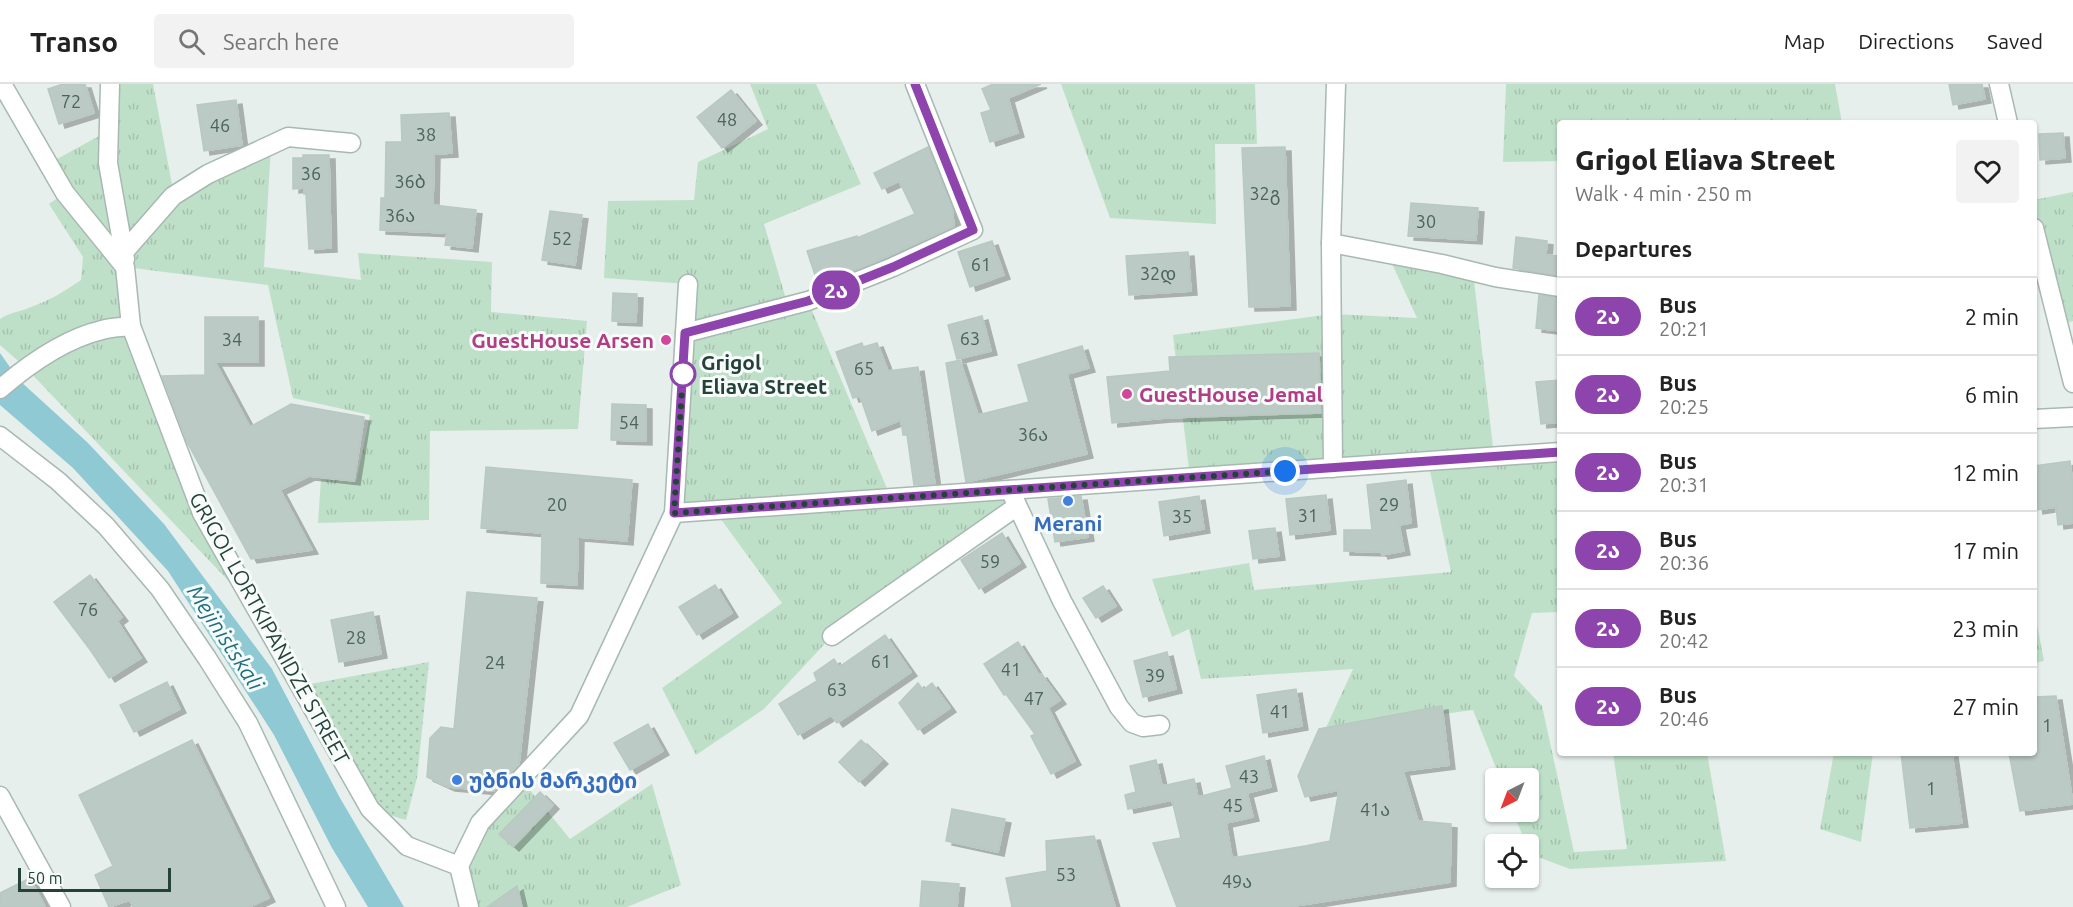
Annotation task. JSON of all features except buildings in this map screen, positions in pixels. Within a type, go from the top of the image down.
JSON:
[{"type":"street","points":[[2,84],[65,194],[124,260],[173,196],[208,174],[288,137],[351,143]]},
{"type":"street","name":"GRIGOL LORTKIPANIDZE STREET","points":[[110,84],[108,163],[124,260],[131,326],[202,513],[370,809],[407,846],[459,866]]},
{"type":"street","points":[[685,333],[808,301],[893,267],[973,230],[915,84]]},
{"type":"street","points":[[1333,468],[1331,243],[1336,84]]},
{"type":"street","points":[[1999,84],[2007,120]]},
{"type":"street","points":[[2037,240],[2073,383]]},
{"type":"street","points":[[1331,243],[1442,264],[1496,277],[1557,287]]},
{"type":"street","points":[[470,907],[459,866],[480,823],[579,716],[674,513],[688,284]]},
{"type":"street","points":[[0,389],[25,367],[72,341],[103,330],[131,326]]},
{"type":"street","points":[[2037,419],[2073,417]]},
{"type":"street","points":[[0,436],[58,481],[106,526],[160,589],[248,723],[336,907]]},
{"type":"street","points":[[674,513],[1013,498],[1333,468],[1557,452]]},
{"type":"street","points":[[832,636],[1013,498]]},
{"type":"street","points":[[1013,498],[1062,601],[1119,707],[1132,723],[1143,728],[1160,725]]},
{"type":"street","points":[[0,796],[61,907]]},
{"type":"green space","points":[[110,84],[153,84],[174,195],[271,145],[264,267],[361,280],[358,253],[492,262],[491,312],[587,321],[578,429],[430,431],[429,520],[318,523],[321,479],[356,482],[370,415],[293,398],[268,285],[125,267],[131,326],[202,513],[259,613],[25,367],[0,345],[0,319],[44,302],[81,280],[83,257],[49,204],[65,193],[48,164],[108,131]]},
{"type":"green space","points":[[750,84],[816,84],[861,184],[764,224],[788,306],[808,301],[891,498],[1010,490],[1016,507],[832,636],[764,709],[696,755],[662,688],[782,603],[715,511],[674,513],[688,284],[604,278],[608,201],[694,200],[698,162],[768,129]]},
{"type":"green space","points":[[1061,84],[1255,84],[1257,144],[1215,144],[1216,224],[1110,218]]},
{"type":"green space","points":[[1506,84],[1835,84],[1841,120],[1557,120],[1557,161],[1503,162]]},
{"type":"green space","points":[[2073,192],[2073,321],[2059,325],[2037,235],[2037,199]]},
{"type":"green space","points":[[1388,255],[1473,271],[1494,456],[1557,452],[1557,612],[1532,613],[1514,676],[1542,706],[1574,852],[1627,849],[1613,756],[1708,756],[1726,861],[1570,869],[1539,857],[1539,834],[1522,834],[1517,822],[1539,822],[1539,768],[1496,768],[1473,710],[1325,730],[1353,669],[1201,679],[1189,629],[1172,637],[1152,579],[1249,563],[1254,590],[1451,572],[1428,461],[1190,478],[1173,335],[1332,314],[1417,318]]},
{"type":"green space","points":[[2037,625],[2044,661],[2037,662]]},
{"type":"green space","points":[[429,662],[417,778],[406,820],[370,809],[300,686]]},
{"type":"green space","points":[[1833,756],[1873,756],[1861,842],[1820,829]]},
{"type":"green space","points":[[521,779],[570,839],[652,784],[681,885],[627,907],[469,907],[459,866]]},
{"type":"water","name":"Mejinistskali","points":[[0,353],[19,380],[88,443],[164,524],[272,669],[340,798],[404,907],[368,907],[332,848],[274,735],[168,571],[73,468],[0,405]]},
{"type":"bus line","name":"2ა","points":[[915,84],[973,230],[893,267],[808,301],[685,333],[674,513],[1557,452]]},
{"type":"place","name":"GuestHouse Arsen","points":[[666,340]]},
{"type":"place","name":"Grigol Eliava Street","points":[[683,374]]},
{"type":"place","name":"GuestHouse Jemal","points":[[1127,394]]},
{"type":"place","name":"Merani","points":[[1068,501]]},
{"type":"place","name":"უბნის მარკეტი","points":[[457,780]]},
{"type":"route","points":[[683,374],[674,513],[1285,471]]}]
